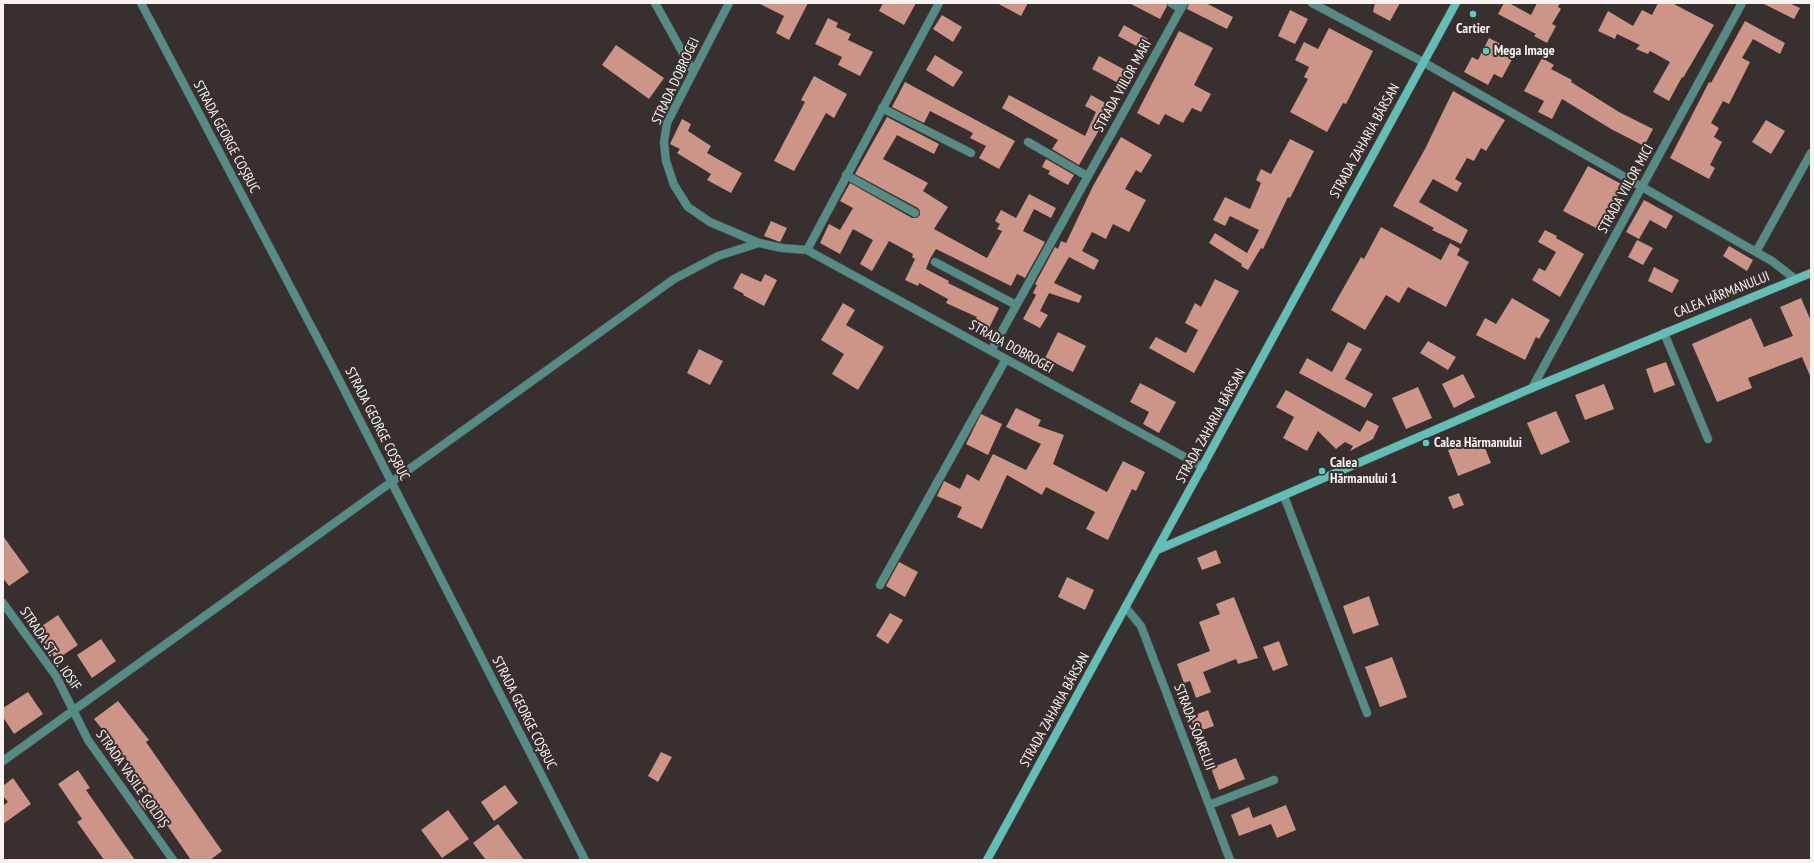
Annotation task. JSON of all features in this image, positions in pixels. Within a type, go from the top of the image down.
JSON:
[{"type":"main road","name":"STRADA ZAHARIA BÂRSAN","points":[[987,860],[1456,3]]},
{"type":"main road","name":"CALEA HĂRMANULUI","points":[[1157,550],[1532,388],[1811,273]]},
{"type":"street","name":"STRADA GEORGE COȘBUC","points":[[141,3],[392,482],[584,860]]},
{"type":"street","points":[[655,3],[694,71]]},
{"type":"street","name":"STRADA DOBROGEI","points":[[729,3],[667,123],[664,142],[666,161],[674,185],[688,207],[710,222],[759,243],[782,248],[807,250],[1203,467]]},
{"type":"street","points":[[807,250],[939,3]]},
{"type":"street","name":"STRADA VIILOR MARI","points":[[991,351],[1183,6],[1171,3]]},
{"type":"street","points":[[1312,3],[1423,62],[1641,188],[1772,261],[1795,279]]},
{"type":"street","name":"STRADA VIILOR MICI","points":[[1532,388],[1742,3]]},
{"type":"street","points":[[882,108],[971,153]]},
{"type":"street","points":[[1028,142],[1088,176]]},
{"type":"street","points":[[1756,252],[1811,154]]},
{"type":"street","points":[[846,176],[915,213]]},
{"type":"street","points":[[3,761],[674,279],[718,256],[759,243]]},
{"type":"street","points":[[935,262],[1016,305]]},
{"type":"street","points":[[1664,333],[1708,439]]},
{"type":"street","points":[[880,585],[1006,359]]},
{"type":"street","points":[[1284,496],[1367,713]]},
{"type":"street","name":"STRADA ST. O. IOSIF","points":[[3,603],[56,676],[74,711]]},
{"type":"street","name":"STRADA SOARELUI","points":[[1126,608],[1141,626],[1230,860]]},
{"type":"street","name":"STRADA VASILE GOLDIȘ","points":[[74,711],[88,740],[173,860]]},
{"type":"street","points":[[1209,805],[1274,780]]},
{"type":"building","points":[[758,3],[808,3],[789,40],[776,33],[784,16]]},
{"type":"building","points":[[883,3],[916,3],[904,25],[879,11]]},
{"type":"building","points":[[997,3],[1028,3],[1021,16]]},
{"type":"building","points":[[1129,3],[1166,3],[1167,6],[1160,19]]},
{"type":"building","points":[[1189,3],[1206,3],[1233,17],[1227,29],[1187,9]]},
{"type":"building","points":[[1375,3],[1400,3],[1390,21],[1373,12]]},
{"type":"building","points":[[1504,3],[1509,3],[1531,15],[1537,3],[1560,3],[1558,7],[1561,9],[1552,24],[1556,26],[1547,43],[1534,36],[1536,34],[1498,14]]},
{"type":"building","points":[[1658,3],[1672,3],[1714,25],[1669,101],[1653,92],[1670,62],[1650,51],[1648,54],[1636,49],[1640,45],[1617,34],[1615,39],[1598,31],[1608,11],[1633,26],[1642,10],[1652,15]]},
{"type":"building","points":[[1762,3],[1789,3],[1800,8],[1794,19]]},
{"type":"building","points":[[1290,10],[1308,19],[1295,44],[1278,36]]},
{"type":"building","points":[[942,15],[962,27],[953,42],[933,29]]},
{"type":"building","points":[[828,18],[838,23],[836,27],[851,34],[848,40],[873,52],[860,76],[838,65],[842,57],[815,44]]},
{"type":"building","points":[[1745,21],[1785,43],[1780,54],[1753,39],[1742,58],[1750,62],[1729,104],[1723,101],[1711,123],[1719,128],[1714,137],[1722,142],[1710,165],[1715,168],[1709,179],[1670,158],[1709,82],[1711,83]]},
{"type":"building","points":[[1124,25],[1148,39],[1142,49],[1118,36]]},
{"type":"building","points":[[1329,28],[1373,51],[1346,104],[1343,103],[1327,132],[1290,112],[1308,79],[1304,77],[1309,67],[1295,60],[1304,42],[1318,49]]},
{"type":"building","points":[[1179,31],[1213,48],[1194,85],[1211,94],[1201,112],[1192,108],[1183,123],[1165,114],[1159,125],[1137,113]]},
{"type":"building","points":[[1489,38],[1516,52],[1502,78],[1494,74],[1488,85],[1464,72],[1472,57],[1478,60]]},
{"type":"building","points":[[616,45],[664,78],[649,99],[602,65]]},
{"type":"building","points":[[935,55],[963,72],[953,87],[926,70]]},
{"type":"building","points":[[1099,56],[1129,72],[1122,85],[1092,69]]},
{"type":"building","points":[[1542,58],[1554,65],[1551,69],[1572,80],[1571,82],[1619,112],[1653,129],[1644,146],[1611,129],[1562,99],[1552,119],[1538,112],[1544,101],[1524,91]]},
{"type":"building","points":[[814,76],[847,94],[834,118],[826,113],[794,171],[774,161],[805,102],[801,100]]},
{"type":"building","points":[[905,82],[1015,141],[999,169],[979,158],[986,146],[970,138],[973,133],[930,111],[924,123],[892,107]]},
{"type":"building","points":[[1453,91],[1505,120],[1486,151],[1481,148],[1474,161],[1467,158],[1455,179],[1462,183],[1457,192],[1433,179],[1419,202],[1468,230],[1461,244],[1432,230],[1434,228],[1393,206],[1425,149]]},
{"type":"building","points":[[1009,95],[1085,136],[1096,112],[1085,106],[1091,95],[1113,107],[1104,126],[1102,125],[1079,165],[1052,149],[1058,140],[1002,108]]},
{"type":"building","points":[[887,117],[939,144],[934,154],[897,135],[883,159],[928,183],[923,191],[948,207],[934,229],[987,258],[1002,231],[997,229],[1000,224],[995,221],[1001,210],[1016,218],[1029,194],[1056,208],[1051,218],[1034,209],[1023,231],[1045,242],[1025,278],[1017,274],[1011,286],[936,249],[930,259],[926,269],[949,281],[948,283],[999,308],[989,328],[975,321],[977,317],[946,303],[948,299],[919,283],[918,286],[905,280],[915,259],[912,257],[913,254],[889,241],[872,271],[860,264],[873,240],[853,229],[840,254],[820,243],[829,224],[840,230],[853,208],[840,201],[850,183],[912,218],[917,218],[920,215],[918,208],[855,174]]},
{"type":"building","points":[[682,119],[691,124],[688,131],[711,146],[707,153],[742,173],[731,193],[707,180],[711,174],[677,153],[680,149],[670,144]]},
{"type":"building","points":[[1766,120],[1785,131],[1771,154],[1752,142]]},
{"type":"building","points":[[1121,137],[1152,155],[1141,173],[1136,170],[1125,189],[1146,200],[1129,232],[1113,224],[1106,239],[1092,232],[1082,251],[1099,260],[1094,270],[1069,257],[1054,283],[1082,296],[1079,303],[1049,293],[1040,311],[1048,315],[1040,328],[1023,319],[1036,295],[1033,293],[1037,285],[1035,284],[1055,247],[1058,249],[1061,241],[1066,243],[1093,186]]},
{"type":"building","points":[[1290,139],[1314,151],[1290,198],[1288,197],[1263,249],[1261,248],[1248,270],[1241,266],[1242,264],[1209,243],[1215,233],[1247,253],[1259,230],[1230,216],[1225,226],[1213,220],[1225,197],[1250,209],[1261,183],[1256,180],[1261,169],[1271,174]]},
{"type":"building","points":[[1046,159],[1074,175],[1068,185],[1048,174],[1050,171],[1042,167]]},
{"type":"building","points":[[1588,166],[1623,185],[1598,229],[1563,211]]},
{"type":"building","points":[[1644,200],[1673,216],[1666,229],[1650,220],[1639,239],[1626,232]]},
{"type":"building","points":[[771,221],[787,228],[780,242],[764,236]]},
{"type":"building","points":[[1381,227],[1441,260],[1450,243],[1460,249],[1457,255],[1469,262],[1446,307],[1408,287],[1399,303],[1386,295],[1365,330],[1331,310],[1361,257],[1364,259]]},
{"type":"building","points":[[1545,230],[1584,254],[1560,297],[1532,280],[1539,268],[1545,271],[1556,252],[1538,242]]},
{"type":"building","points":[[1637,240],[1653,248],[1643,265],[1628,257]]},
{"type":"building","points":[[1729,246],[1753,260],[1747,271],[1723,256]]},
{"type":"building","points":[[1654,267],[1679,280],[1672,293],[1648,281]]},
{"type":"building","points":[[741,273],[761,282],[765,274],[777,280],[764,306],[733,288]]},
{"type":"building","points":[[1215,279],[1239,291],[1194,373],[1149,348],[1156,337],[1186,353],[1198,330],[1185,323],[1195,303],[1201,307]]},
{"type":"building","points":[[1512,298],[1550,320],[1539,339],[1536,337],[1525,360],[1476,335],[1485,318],[1496,324]]},
{"type":"building","points":[[1801,298],[1811,321],[1811,378],[1802,357],[1748,378],[1752,388],[1717,402],[1692,344],[1751,318],[1764,347],[1793,336],[1780,307]]},
{"type":"building","points":[[843,303],[855,310],[846,325],[884,347],[858,390],[832,374],[844,354],[821,340]]},
{"type":"building","points":[[1058,332],[1086,346],[1073,372],[1045,358]]},
{"type":"building","points":[[1428,341],[1456,357],[1448,370],[1420,353]]},
{"type":"building","points":[[1348,342],[1362,349],[1345,379],[1373,394],[1365,408],[1299,373],[1307,358],[1332,372]]},
{"type":"building","points":[[699,349],[723,361],[710,385],[687,373]]},
{"type":"building","points":[[1666,362],[1675,385],[1654,393],[1646,369]]},
{"type":"building","points":[[1463,374],[1475,397],[1454,408],[1442,384]]},
{"type":"building","points":[[1140,383],[1176,402],[1159,433],[1143,424],[1149,412],[1130,402]]},
{"type":"building","points":[[1604,384],[1614,409],[1585,420],[1575,395]]},
{"type":"building","points":[[1418,387],[1432,418],[1406,429],[1392,398]]},
{"type":"building","points":[[1286,390],[1360,432],[1367,420],[1379,426],[1373,439],[1350,451],[1353,446],[1345,442],[1336,449],[1318,431],[1307,451],[1283,438],[1294,417],[1276,407]]},
{"type":"building","points":[[1016,408],[1041,420],[1038,426],[1064,435],[1053,464],[1107,492],[1123,461],[1145,472],[1136,491],[1132,489],[1108,540],[1086,529],[1095,512],[1046,487],[1042,495],[1007,475],[982,529],[957,517],[962,507],[937,496],[944,481],[960,489],[967,474],[979,481],[993,454],[1026,470],[1041,444],[1006,427]]},
{"type":"building","points":[[1556,411],[1570,442],[1541,455],[1527,423]]},
{"type":"building","points":[[981,414],[1002,424],[988,455],[966,444]]},
{"type":"building","points":[[1481,438],[1491,463],[1458,476],[1448,450]]},
{"type":"building","points":[[1459,493],[1464,505],[1453,509],[1448,497]]},
{"type":"building","points":[[3,536],[29,572],[9,586],[3,578]]},
{"type":"building","points":[[1216,550],[1221,563],[1202,570],[1197,558]]},
{"type":"building","points":[[899,562],[918,572],[905,597],[886,586]]},
{"type":"building","points":[[1067,577],[1094,590],[1085,610],[1058,597]]},
{"type":"building","points":[[1369,596],[1379,625],[1353,634],[1343,606]]},
{"type":"building","points":[[1234,597],[1258,658],[1238,664],[1236,659],[1203,672],[1211,692],[1196,698],[1190,681],[1184,683],[1177,664],[1210,651],[1199,622],[1220,614],[1216,604]]},
{"type":"building","points":[[890,613],[903,620],[888,644],[876,636]]},
{"type":"building","points":[[58,615],[78,645],[56,660],[36,630]]},
{"type":"building","points":[[101,639],[116,661],[92,678],[77,655]]},
{"type":"building","points":[[1279,641],[1288,665],[1273,671],[1263,647]]},
{"type":"building","points":[[1392,657],[1407,697],[1380,707],[1365,667]]},
{"type":"building","points":[[28,692],[43,714],[14,734],[3,717],[3,708]]},
{"type":"building","points":[[118,701],[149,740],[146,742],[222,851],[210,860],[191,860],[153,805],[145,810],[138,801],[149,794],[126,759],[94,719]]},
{"type":"building","points":[[1208,710],[1214,726],[1196,732],[1190,717]]},
{"type":"building","points":[[661,752],[672,757],[658,782],[648,776]]},
{"type":"building","points":[[1236,758],[1245,779],[1219,790],[1211,768]]},
{"type":"building","points":[[78,770],[90,788],[86,790],[135,860],[104,860],[77,822],[82,819],[58,784]]},
{"type":"building","points":[[13,778],[31,804],[3,824],[3,806],[8,802],[3,796],[3,786]]},
{"type":"building","points":[[505,785],[518,803],[494,821],[481,802]]},
{"type":"building","points":[[1286,805],[1296,830],[1277,838],[1271,824],[1239,836],[1231,815],[1249,807],[1253,818]]},
{"type":"building","points":[[448,810],[469,839],[442,858],[421,830]]},
{"type":"building","points":[[498,824],[524,860],[486,860],[473,843]]},
{"type":"place","name":"Cartier","points":[[1473,14]]},
{"type":"place","name":"Mega Image","points":[[1486,51]]},
{"type":"place","name":"Calea Hărmanului","points":[[1426,443]]},
{"type":"place","name":"Calea Hărmanului 1","points":[[1322,471]]}]
